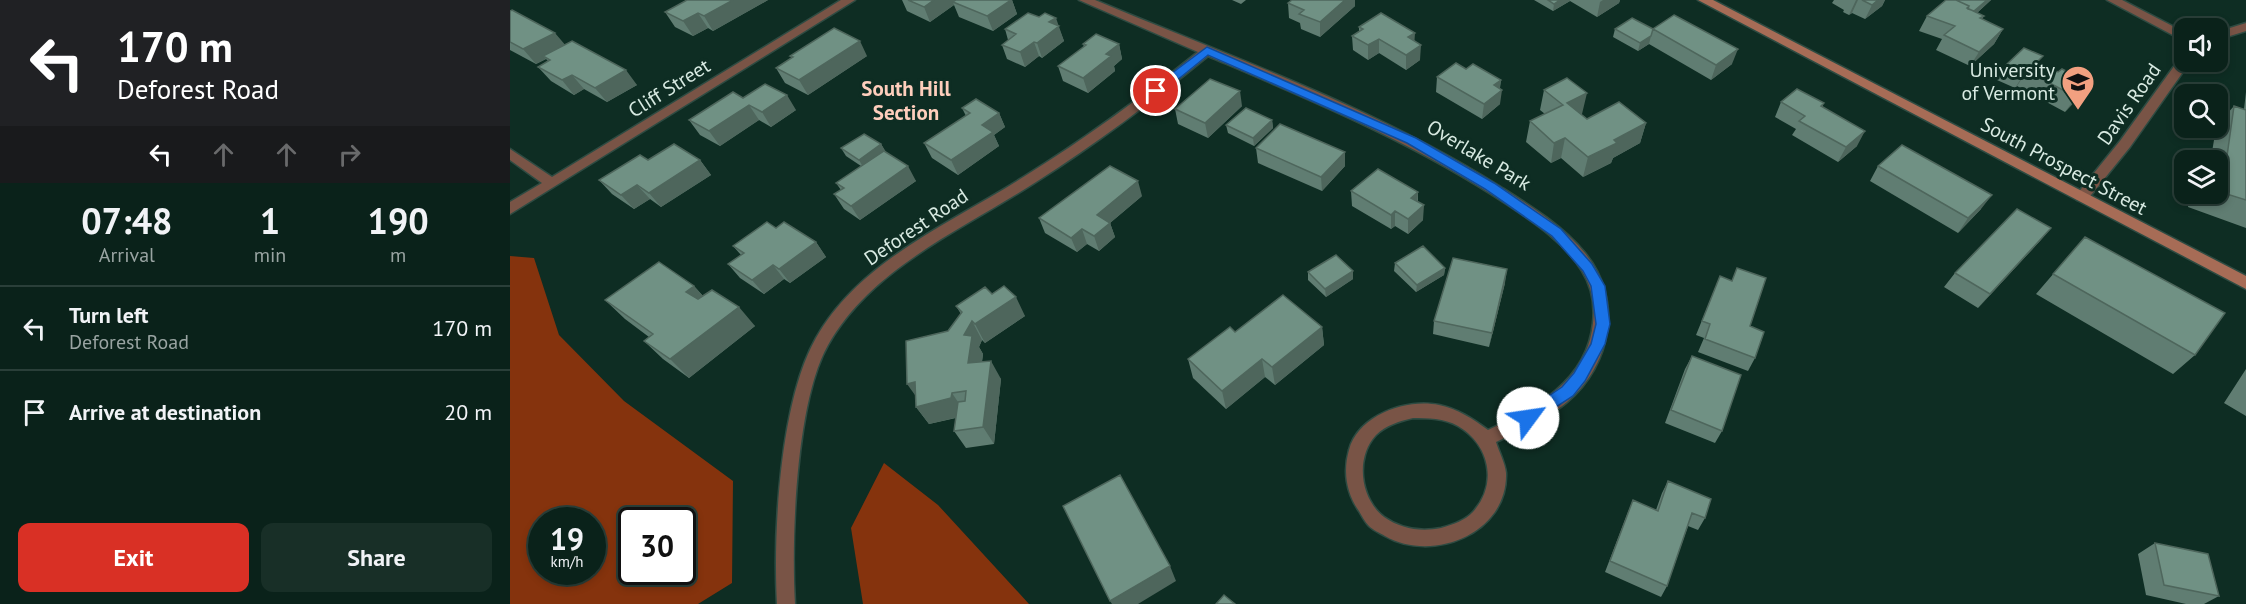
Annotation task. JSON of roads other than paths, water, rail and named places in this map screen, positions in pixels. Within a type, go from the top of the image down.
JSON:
[{"type":"street","name":"Cliff Street","points":[[510,209],[849,0]]},
{"type":"street","name":"Overlake Park","points":[[1085,0],[1357,115],[1445,159],[1542,221],[1562,238],[1588,267],[1598,286],[1603,324],[1598,344],[1590,361],[1568,392],[1551,404],[1486,439]]},
{"type":"street","name":"South Prospect Street","points":[[1704,0],[2246,283]]},
{"type":"street","points":[[2113,0],[2174,32]]},
{"type":"street","points":[[2228,33],[2246,27]]},
{"type":"street","name":"Deforest Road","points":[[786,604],[783,573],[788,501],[799,408],[809,370],[831,327],[868,284],[882,272],[912,250],[1029,179],[1109,126],[1207,51]]},
{"type":"street","name":"Davis Road","points":[[2082,197],[2125,144],[2176,72]]},
{"type":"street","points":[[510,154],[552,183]]},
{"type":"street","points":[[1420,409],[1450,413],[1476,428],[1486,439],[1498,464],[1497,491],[1483,516],[1458,533],[1443,538],[1427,539],[1396,532],[1371,515],[1360,500],[1354,474],[1360,446],[1367,434],[1390,416],[1420,409]]},
{"type":"place","name":"University of Vermont","points":[[2078,111]]},
{"type":"district","name":"South Hill Section","points":[[906,100]]}]
